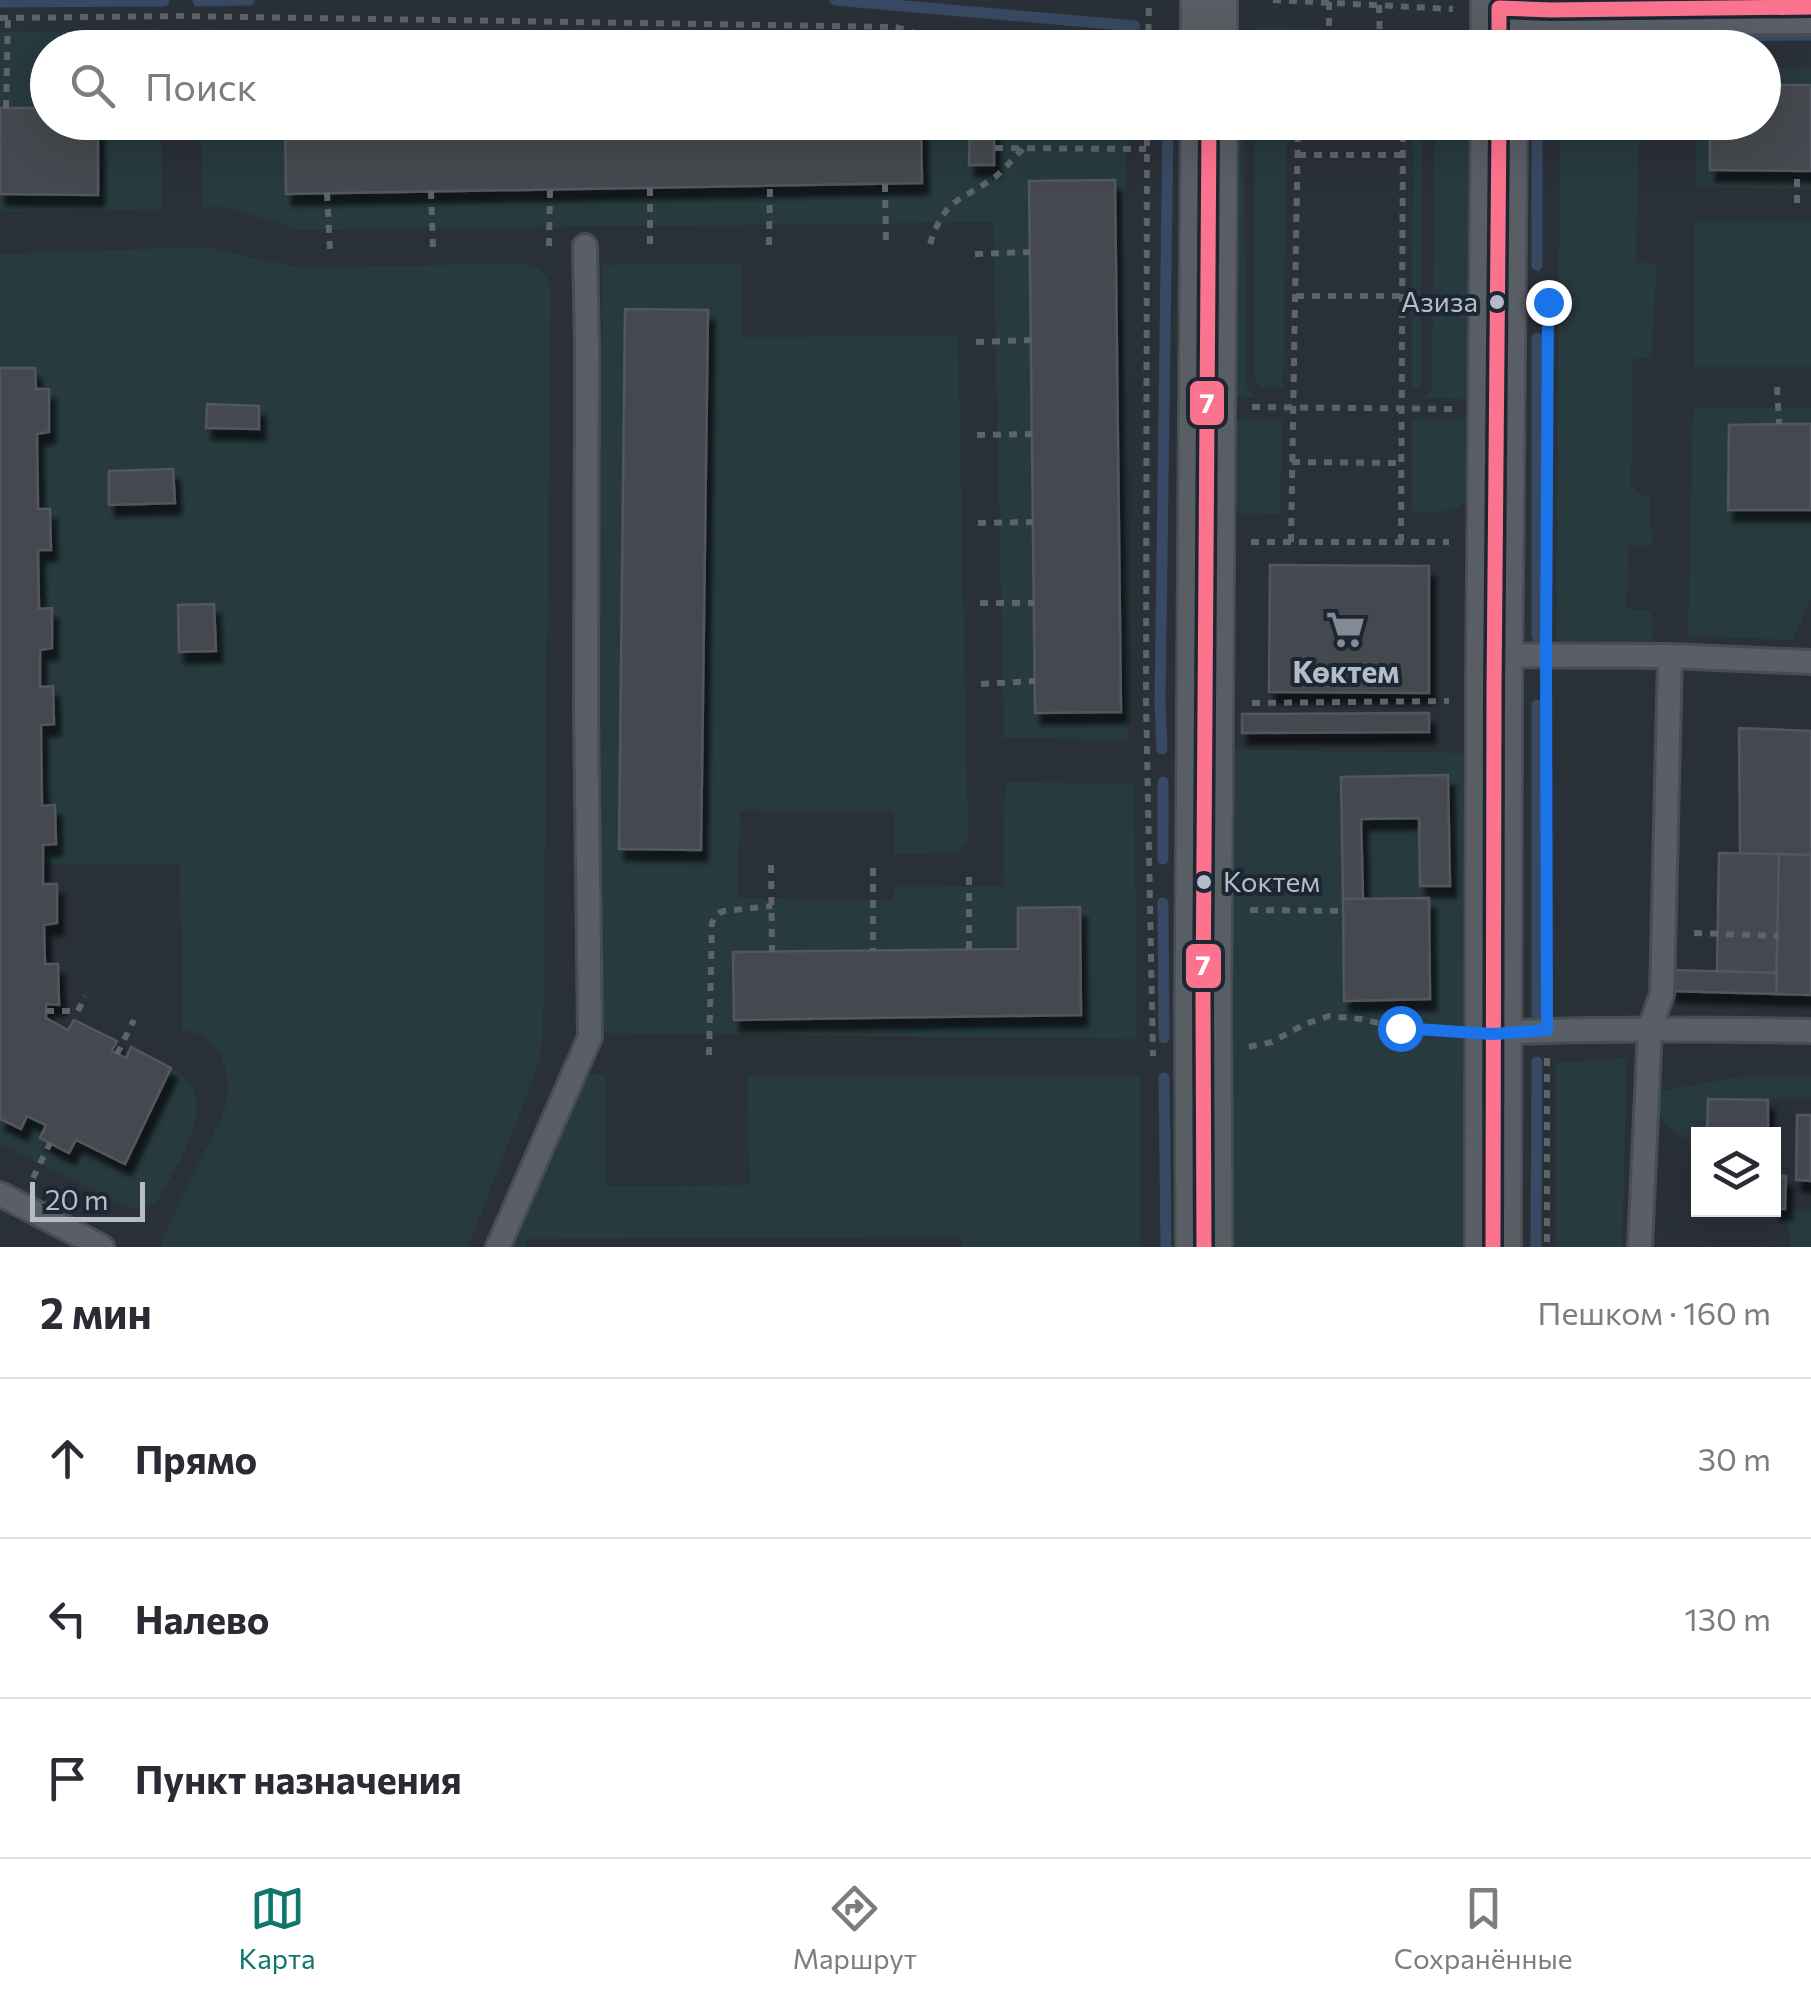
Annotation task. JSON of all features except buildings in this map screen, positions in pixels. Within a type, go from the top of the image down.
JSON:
[{"type":"main road","points":[[1209,0],[1209,30]]},
{"type":"main road","points":[[1204,1247],[1178,1053],[1206,542],[1209,140]]},
{"type":"main road","points":[[1492,1247],[1493,1034],[1511,670],[1495,542],[1498,140]]},
{"type":"street","points":[[1490,16],[1682,4],[1811,7]]},
{"type":"lane","points":[[498,1247],[590,1037],[588,347],[584,246]]},
{"type":"lane","points":[[1511,670],[1670,656],[1811,662]]},
{"type":"lane","points":[[1640,1247],[1650,1028],[1662,994],[1670,656]]},
{"type":"lane","points":[[1493,1034],[1650,1028],[1811,1031]]},
{"type":"lane","points":[[0,1194],[102,1247]]},
{"type":"path","points":[[1148,30],[1149,0]]},
{"type":"path","points":[[1273,0],[1379,6],[1440,4],[1490,16]]},
{"type":"path","points":[[1329,2],[1329,30]]},
{"type":"path","points":[[1379,6],[1380,30]]},
{"type":"path","points":[[6,108],[4,18],[180,16],[896,26],[908,30]]},
{"type":"path","points":[[1146,140],[1146,702],[1178,1053],[1272,1042],[1328,1016],[1400,1028],[1493,1034]]},
{"type":"path","points":[[1291,542],[1298,140]]},
{"type":"path","points":[[1401,542],[1402,140]]},
{"type":"path","points":[[995,148],[1146,149]]},
{"type":"path","points":[[930,244],[949,205],[997,176],[1024,148]]},
{"type":"path","points":[[1298,155],[1402,155]]},
{"type":"path","points":[[1797,171],[1797,204]]},
{"type":"path","points":[[885,184],[886,244]]},
{"type":"path","points":[[769,244],[770,186]]},
{"type":"path","points":[[650,188],[650,246]]},
{"type":"path","points":[[549,246],[550,190]]},
{"type":"path","points":[[431,191],[433,248]]},
{"type":"path","points":[[327,192],[330,250]]},
{"type":"path","points":[[975,254],[1030,252]]},
{"type":"path","points":[[1296,296],[1402,296]]},
{"type":"path","points":[[976,342],[1031,340]]},
{"type":"path","points":[[1547,1247],[1547,1030],[1511,670],[1548,360]]},
{"type":"path","points":[[1777,387],[1779,424]]},
{"type":"path","points":[[1246,407],[1470,409]]},
{"type":"path","points":[[978,435],[1032,434]]},
{"type":"path","points":[[1292,462],[1401,463]]},
{"type":"path","points":[[978,523],[1033,522]]},
{"type":"path","points":[[1206,542],[1495,542]]},
{"type":"path","points":[[980,604],[1034,602]]},
{"type":"path","points":[[1240,703],[1511,670]]},
{"type":"path","points":[[981,684],[1035,682]]},
{"type":"path","points":[[1146,702],[1157,702]]},
{"type":"path","points":[[770,865],[772,952]]},
{"type":"path","points":[[873,868],[873,950]]},
{"type":"path","points":[[969,869],[969,949]]},
{"type":"path","points":[[709,1055],[714,917],[724,911],[772,906]]},
{"type":"path","points":[[1234,910],[1342,911]]},
{"type":"path","points":[[1686,933],[1778,936]]},
{"type":"path","points":[[46,1012],[78,1011],[85,996]]},
{"type":"path","points":[[117,1054],[134,1020]]},
{"type":"green space","points":[[1256,26],[1321,28],[1321,30],[1256,30]]},
{"type":"green space","points":[[30,31],[30,108],[0,108],[0,32]]},
{"type":"green space","points":[[1811,67],[1811,85],[1781,85],[1781,68]]},
{"type":"green space","points":[[98,140],[161,140],[163,209],[0,212],[0,194],[97,195]]},
{"type":"green space","points":[[202,140],[285,140],[287,194],[922,183],[921,140],[970,140],[969,164],[994,165],[994,140],[1126,140],[1128,740],[1004,738],[993,222],[300,230],[227,207],[202,207]],"holes":[[[1029,181],[1115,181],[1035,712]]]},
{"type":"green space","points":[[1228,140],[1244,140],[1246,387],[1255,397],[1228,397]]},
{"type":"green space","points":[[1255,140],[1287,140],[1283,387],[1262,387],[1255,382]]},
{"type":"green space","points":[[1413,140],[1422,140],[1421,384],[1412,389]]},
{"type":"green space","points":[[1435,140],[1470,140],[1469,399],[1424,398],[1432,389]]},
{"type":"green space","points":[[1560,140],[1639,140],[1636,262],[1657,264],[1651,358],[1633,359],[1631,486],[1650,500],[1652,545],[1628,545],[1627,609],[1651,611],[1652,642],[1556,641]]},
{"type":"green space","points":[[1697,140],[1710,140],[1710,170],[1811,171],[1811,189],[1696,187]]},
{"type":"green space","points":[[1694,221],[1811,221],[1811,367],[1694,367]]},
{"type":"green space","points":[[203,247],[308,268],[523,263],[537,268],[549,282],[543,1035],[539,1062],[468,1247],[160,1247],[224,1112],[226,1069],[218,1051],[206,1039],[182,1028],[180,864],[44,864],[43,845],[56,844],[55,806],[42,806],[41,725],[54,723],[40,687],[40,650],[52,648],[52,609],[39,609],[38,550],[51,549],[38,509],[37,434],[49,432],[49,389],[36,389],[35,368],[0,368],[0,254]],"holes":[[[207,404],[259,406],[258,429],[207,428]],[[173,469],[175,503],[109,504],[109,471]],[[214,604],[216,651],[180,652],[178,605]]]},
{"type":"green space","points":[[741,263],[742,337],[958,336],[968,840],[957,853],[894,854],[894,812],[740,811],[738,898],[893,900],[894,887],[1003,886],[1005,782],[1134,784],[1137,1039],[591,1033],[603,265]],"holes":[[[707,310],[701,849],[620,849],[619,848]],[[1080,907],[1081,1015],[734,1020],[733,952],[1018,949],[1018,908]]]},
{"type":"green space","points":[[1693,408],[1811,408],[1811,424],[1729,426],[1811,510],[1811,599],[1793,640],[1688,636]]},
{"type":"green space","points":[[1412,419],[1473,419],[1471,494],[1460,506],[1446,511],[1412,512]]},
{"type":"green space","points":[[1228,420],[1282,420],[1280,514],[1240,513],[1230,508]]},
{"type":"green space","points":[[1222,750],[1469,753],[1464,1247],[1218,1247],[1234,898],[1218,878]]},
{"type":"green space","points":[[1627,1058],[1622,1247],[1556,1247],[1556,1063]]},
{"type":"green space","points":[[171,1068],[187,1080],[195,1095],[197,1112],[186,1147],[160,1198],[148,1207],[124,1206],[0,1144],[0,1119],[27,1116],[46,1125],[40,1139],[69,1153],[76,1140],[124,1164]]},
{"type":"green space","points":[[605,1075],[606,1186],[749,1185],[748,1076],[1140,1076],[1140,1247],[962,1247],[962,1237],[525,1239],[525,1247],[508,1247],[582,1076]]},
{"type":"green space","points":[[1811,1075],[1811,1099],[1708,1099],[1707,1127],[1691,1127],[1691,1138],[1672,1130],[1661,1117],[1659,1091],[1745,1076]]},
{"type":"green space","points":[[1785,1209],[1811,1209],[1811,1247],[1791,1247]]},
{"type":"waterway","points":[[198,1],[249,0]]},
{"type":"waterway","points":[[835,0],[1135,26]]},
{"type":"waterway","points":[[0,2],[164,1]]},
{"type":"waterway","points":[[1781,35],[1811,35]]},
{"type":"waterway","points":[[1162,749],[1168,140]]},
{"type":"waterway","points":[[1537,140],[1537,265]]},
{"type":"waterway","points":[[1537,338],[1537,636]]},
{"type":"waterway","points":[[1537,705],[1537,1013]]},
{"type":"waterway","points":[[1163,782],[1163,859]]},
{"type":"waterway","points":[[1163,903],[1164,1038]]},
{"type":"waterway","points":[[1536,1247],[1537,1062]]},
{"type":"waterway","points":[[1164,1078],[1166,1247]]},
{"type":"transit line","name":"7","points":[[1499,30],[1499,8],[1811,7]]},
{"type":"transit line","name":"7","points":[[1204,1247],[1209,140]]},
{"type":"transit line","name":"7","points":[[1493,1247],[1499,140]]},
{"type":"place","name":"Азиза","points":[[1497,302]]},
{"type":"place","name":"Көктем","points":[[1346,629]]},
{"type":"place","name":"Коктем","points":[[1204,882]]},
{"type":"route","points":[[1400,1028],[1493,1034],[1547,1030],[1548,302]]}]
